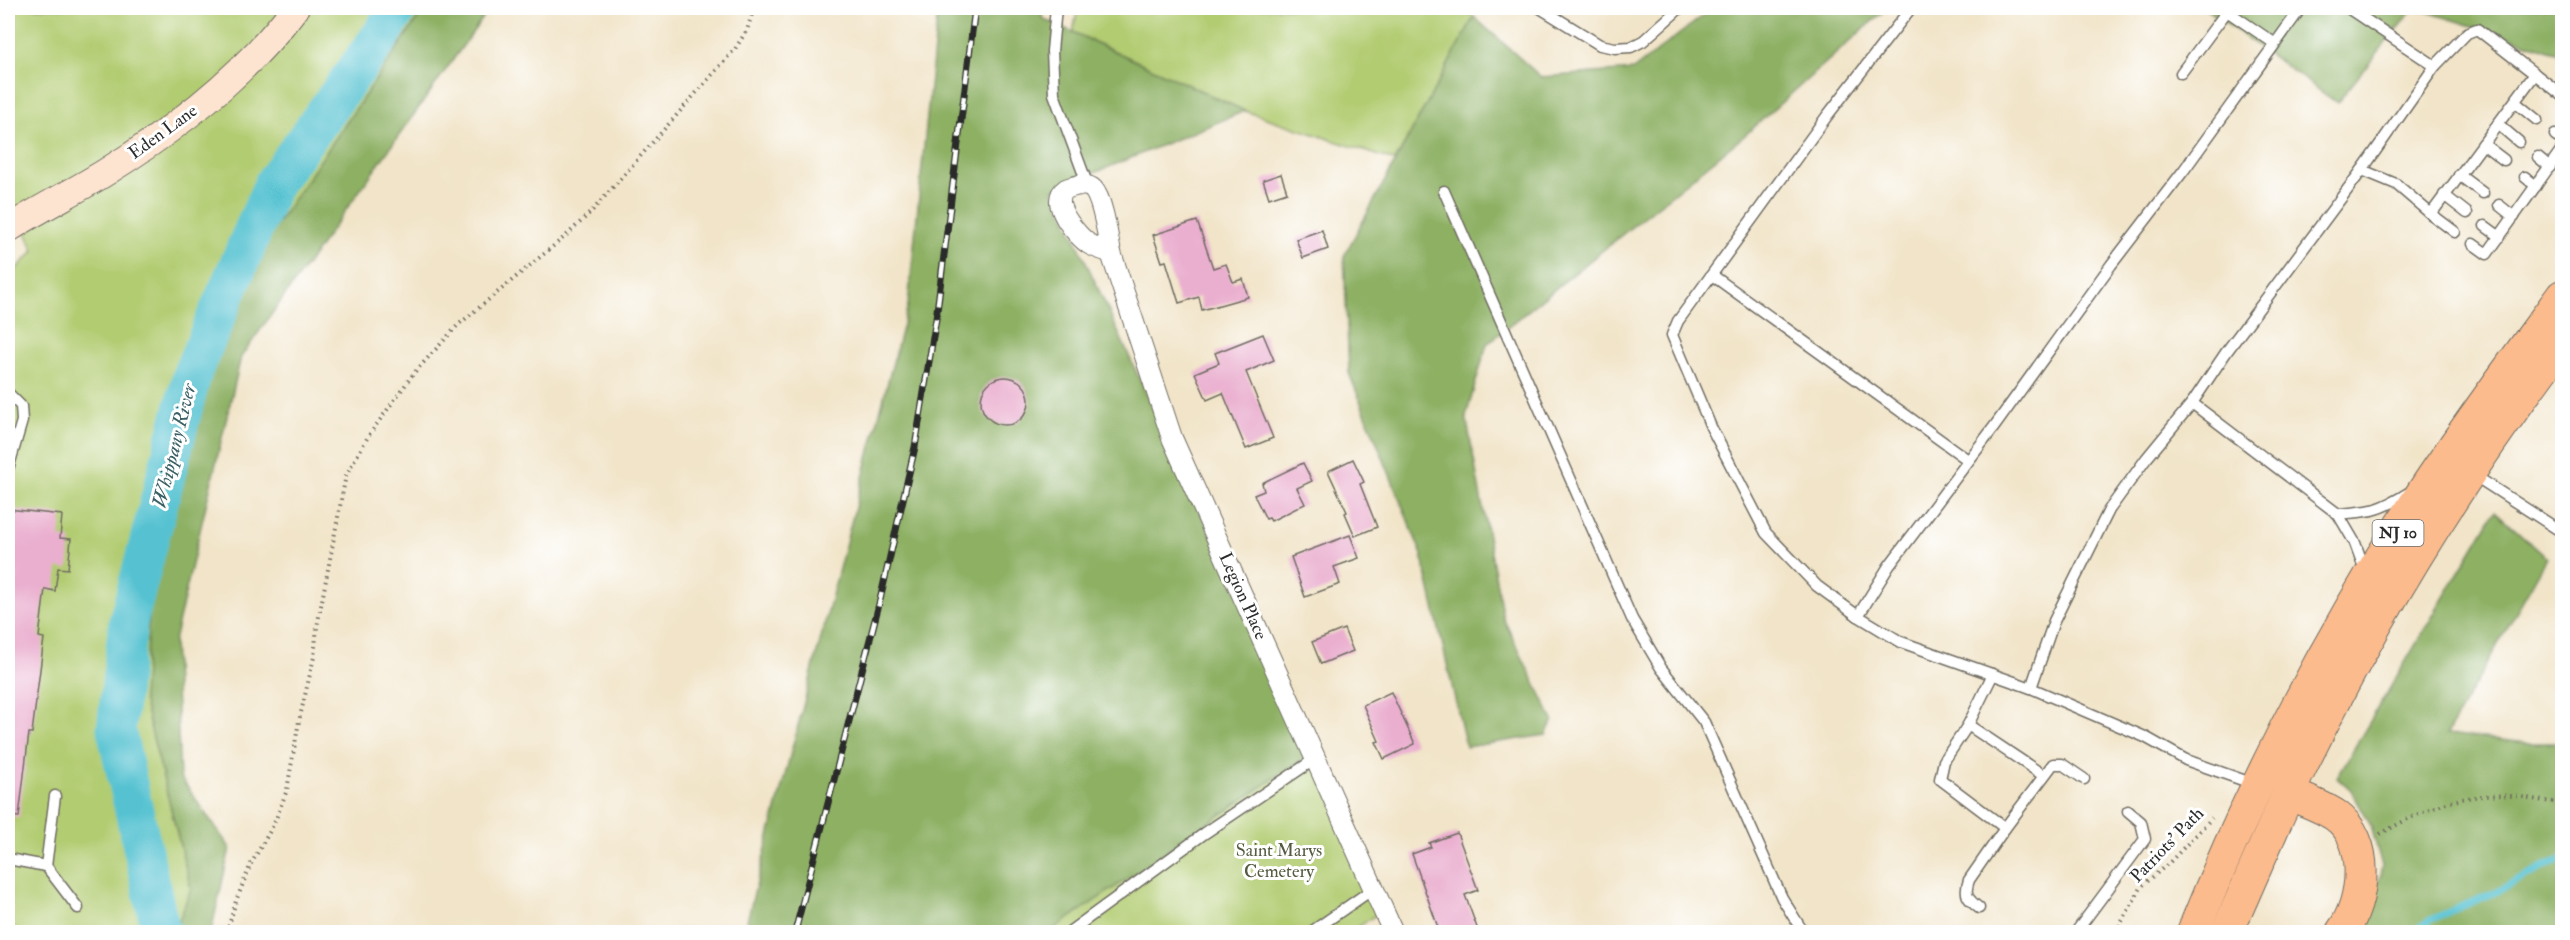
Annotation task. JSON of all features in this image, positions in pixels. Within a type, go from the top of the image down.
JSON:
[{"type":"main road","name":"NJ 10","points":[[2227,933],[2301,701],[2367,583],[2433,477],[2562,296]]},
{"type":"main road","name":"NJ 10","points":[[2193,933],[2274,790],[2339,695],[2408,571],[2471,473],[2562,343]]},
{"type":"main road","points":[[2274,790],[2336,816],[2354,838],[2361,868],[2361,882],[2357,904],[2342,933]]},
{"type":"street","name":"Eden Lane","points":[[8,229],[105,173],[173,126],[245,65],[295,8]]},
{"type":"street","name":"Legion Place","points":[[1088,186],[1094,190],[1098,199],[1111,253],[1172,438],[1392,933]]},
{"type":"street","points":[[1088,186],[1067,189],[1062,194],[1064,216],[1076,233],[1090,245],[1111,253]]},
{"type":"lane","points":[[1056,8],[1052,51],[1054,94],[1088,186]]},
{"type":"lane","points":[[1540,8],[1600,45],[1615,48],[1630,47],[1643,41],[1680,8]]},
{"type":"lane","points":[[1911,8],[1827,116],[1678,321],[1672,335],[1710,427],[1766,533],[1817,586],[1858,616],[1901,642],[2031,688],[2145,737],[2186,760],[2274,790]]},
{"type":"lane","points":[[1858,616],[1889,566],[2074,319],[2111,265],[2184,170],[2301,8]]},
{"type":"lane","points":[[2348,8],[2435,66]]},
{"type":"lane","points":[[2181,73],[2227,10],[2274,43]]},
{"type":"lane","points":[[2031,688],[2054,621],[2109,510],[2146,459],[2192,403],[2227,351],[2362,170],[2435,66],[2467,33],[2477,29],[2562,95]]},
{"type":"lane","points":[[2431,214],[2535,74]]},
{"type":"lane","points":[[2514,102],[2537,120]]},
{"type":"lane","points":[[2498,124],[2519,142]]},
{"type":"lane","points":[[2483,144],[2504,160]]},
{"type":"lane","points":[[2473,244],[2487,254],[2562,149]]},
{"type":"lane","points":[[2538,157],[2550,167]]},
{"type":"lane","points":[[2362,170],[2396,184],[2455,232]]},
{"type":"lane","points":[[2459,174],[2483,193]]},
{"type":"lane","points":[[2525,177],[2536,186]]},
{"type":"lane","points":[[1444,191],[1632,620],[1661,668],[1704,722],[1782,898],[1803,933]]},
{"type":"lane","points":[[2444,195],[2467,213]]},
{"type":"lane","points":[[2499,205],[2514,217]]},
{"type":"lane","points":[[2485,226],[2499,237]]},
{"type":"lane","points":[[1712,275],[1968,460]]},
{"type":"lane","points":[[8,393],[21,406],[22,421],[8,469]]},
{"type":"lane","points":[[2192,403],[2338,514],[2365,566],[2367,583]]},
{"type":"lane","points":[[2471,473],[2562,532]]},
{"type":"lane","points":[[2338,514],[2367,513],[2386,507],[2433,477]]},
{"type":"lane","points":[[1992,675],[1968,724],[1944,761],[1940,779],[2005,828]]},
{"type":"lane","points":[[1968,724],[2043,775]]},
{"type":"lane","points":[[1069,933],[1205,833],[1315,759]]},
{"type":"lane","points":[[1978,908],[1968,900],[1965,890],[1969,880],[2043,775],[2053,764],[2062,764],[2084,778]]},
{"type":"lane","points":[[45,866],[55,796]]},
{"type":"lane","points":[[2076,933],[2145,839],[2141,822],[2128,811]]},
{"type":"lane","points":[[8,859],[45,866],[78,908]]},
{"type":"lane","points":[[1311,933],[1373,889]]},
{"type":"path","points":[[227,933],[250,864],[274,824],[287,790],[299,721],[314,657],[317,627],[346,475],[369,435],[414,373],[458,325],[568,234],[593,210],[735,49],[747,30],[754,8]]},
{"type":"path","points":[[2372,839],[2422,811],[2465,797],[2512,796],[2562,802]]},
{"type":"path","name":"Patriots' Path","points":[[2116,933],[2142,886],[2169,863],[2215,816]]},
{"type":"green space","points":[[8,8],[425,8],[246,269],[143,698],[191,888],[175,932],[8,932],[8,277],[34,251],[8,190]]},
{"type":"green space","points":[[425,8],[490,8],[241,357],[174,641],[180,777],[230,848],[211,932],[175,932],[191,888],[143,698],[154,549],[246,269]]},
{"type":"green space","points":[[938,8],[1043,8],[1042,18],[1245,111],[1053,190],[1311,753],[1049,932],[744,932],[908,305]]},
{"type":"green space","points":[[1078,8],[1461,8],[1474,17],[1395,161],[1245,111],[1073,32]]},
{"type":"green space","points":[[1713,8],[1887,8],[1744,136],[1487,344],[1466,416],[1503,618],[1553,720],[1546,735],[1466,747],[1422,555],[1349,373],[1344,256],[1474,17],[1541,77],[1633,70]]},
{"type":"green space","points":[[2205,8],[2414,8],[2337,103]]},
{"type":"green space","points":[[2415,8],[2562,8],[2562,54]]},
{"type":"green space","points":[[2495,511],[2547,558],[2447,734],[2528,743],[2562,743],[2562,932],[2362,932],[2371,917],[2382,866],[2371,826],[2351,790],[2337,777]]},
{"type":"green space","name":"Saint Marys Cemetery","points":[[1311,753],[1380,912],[1351,932],[1049,932]]},
{"type":"building","points":[[1281,174],[1287,192],[1269,198],[1263,180]]},
{"type":"building","points":[[1197,221],[1213,268],[1226,264],[1233,282],[1243,279],[1248,297],[1202,310],[1199,297],[1179,303],[1166,261],[1162,262],[1153,235]]},
{"type":"building","points":[[1322,230],[1328,249],[1303,258],[1296,239]]},
{"type":"building","points":[[1263,334],[1274,360],[1246,372],[1273,438],[1246,449],[1223,393],[1207,400],[1195,373],[1219,363],[1215,353]]},
{"type":"building","points":[[1000,377],[1010,377],[1025,387],[1029,401],[1028,410],[1019,421],[1010,425],[1000,425],[985,415],[981,406],[981,396],[991,381]]},
{"type":"building","points":[[1353,459],[1364,482],[1360,484],[1377,527],[1355,536],[1345,513],[1347,512],[1328,471]]},
{"type":"building","points":[[1303,463],[1312,481],[1297,488],[1305,504],[1271,521],[1269,518],[1266,519],[1254,495],[1264,491],[1262,483]]},
{"type":"building","points":[[8,509],[62,515],[60,538],[71,539],[68,569],[58,568],[55,591],[45,589],[39,637],[44,638],[19,817],[8,816]]},
{"type":"building","points":[[1350,535],[1359,558],[1334,567],[1340,584],[1305,597],[1291,557]]},
{"type":"building","points":[[1344,629],[1353,651],[1321,664],[1312,642]]},
{"type":"building","points":[[1391,692],[1415,744],[1384,759],[1376,742],[1379,741],[1363,705]]},
{"type":"building","points":[[1457,833],[1478,890],[1465,895],[1479,933],[1440,933],[1412,854],[1431,847],[1429,843]]},
{"type":"waterway","name":"Whippany River","points":[[161,932],[116,729],[128,622],[193,371],[273,184],[382,34],[398,8]]},
{"type":"waterway","points":[[2412,932],[2432,919],[2498,891],[2562,858]]},
{"type":"railway","points":[[795,932],[880,600],[915,447],[936,319],[975,8]]}]
